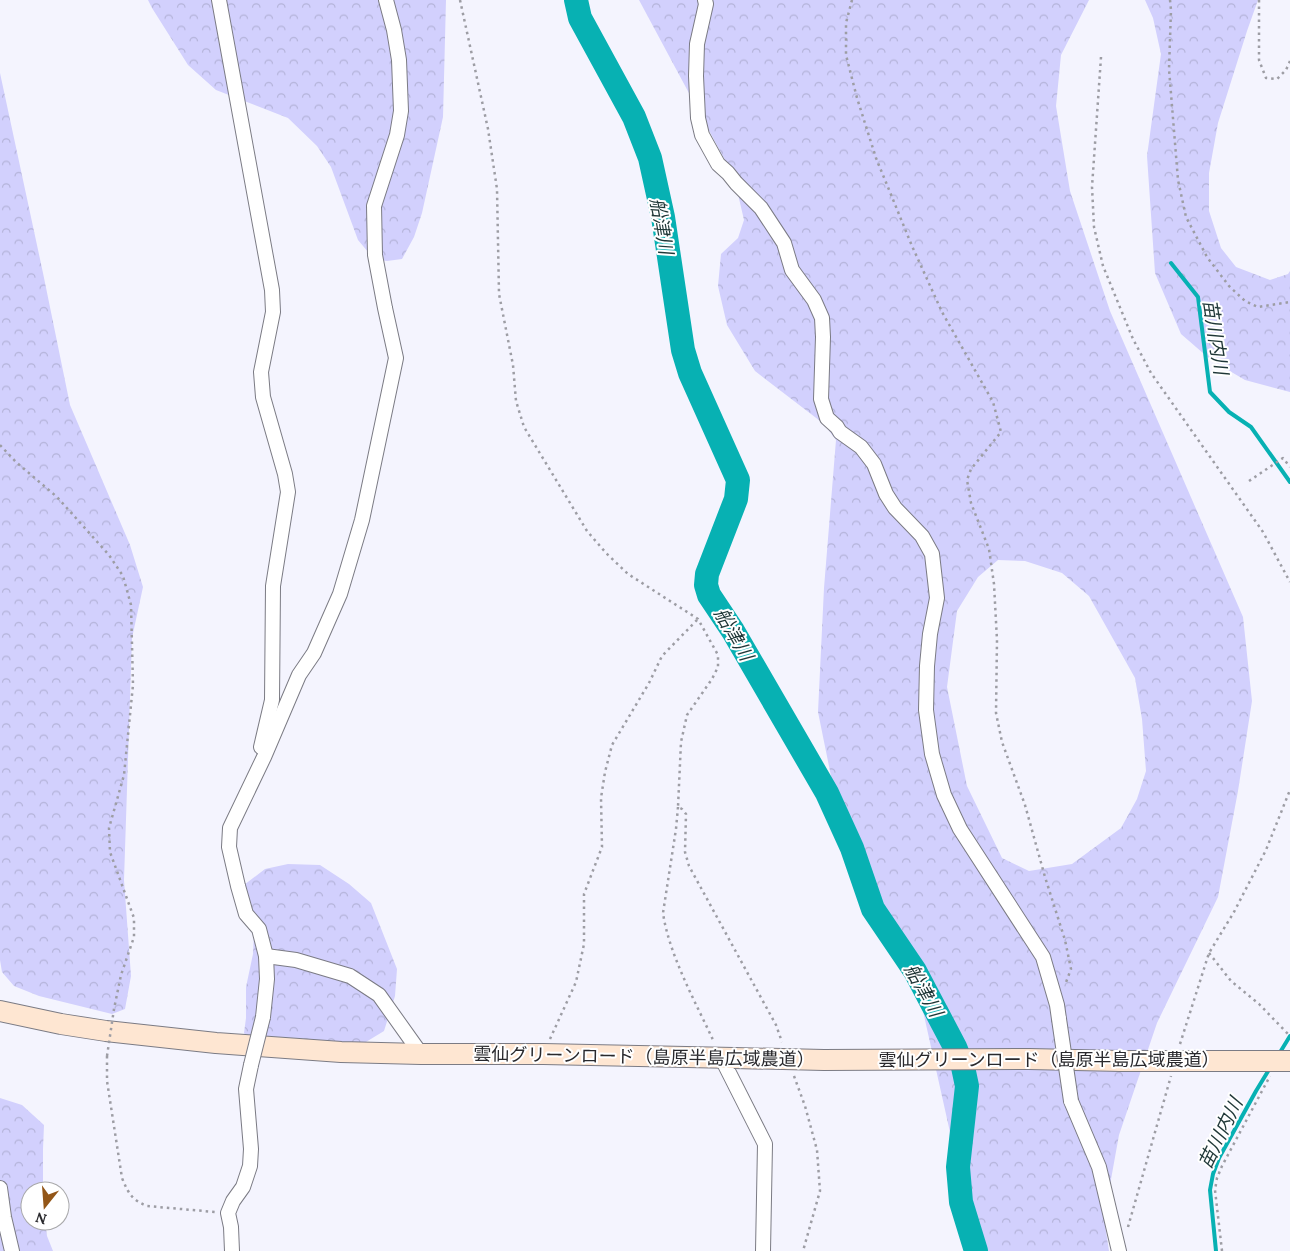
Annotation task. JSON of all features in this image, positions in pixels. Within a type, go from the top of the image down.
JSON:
[{"type":"street","points":[[219,0],[272,290],[273,312],[261,372],[263,397],[288,492],[273,586],[272,700],[261,749],[264,757]]},
{"type":"street","points":[[232,1251],[228,1213],[233,1201],[243,1187],[250,1166],[251,1149],[246,1089],[263,1017],[267,979],[266,956],[259,930],[246,914],[229,847],[230,828],[264,757],[298,675],[314,653],[340,594],[362,520],[396,358],[375,255],[374,206],[397,135],[400,111],[399,60],[386,0]]},
{"type":"street","points":[[705,0],[706,4],[697,44],[696,76],[698,118],[702,135],[718,164],[761,208],[784,242],[792,270],[814,300],[822,318],[820,399],[826,418],[840,432],[861,447],[874,464],[886,494],[895,508],[922,536],[932,554],[937,598],[930,634],[926,710],[932,754],[944,795],[960,829],[1043,957],[1057,1005],[1071,1101],[1099,1167],[1119,1251]]},
{"type":"street","points":[[266,956],[296,960],[350,976],[378,995],[421,1054]]},
{"type":"street","name":"雲仙グリーンロード（島原半島広域農道）","points":[[0,1011],[106,1031],[216,1043],[341,1052],[824,1060],[1290,1060]]},
{"type":"street","points":[[727,1058],[765,1144],[763,1251]]},
{"type":"street","points":[[0,1188],[12,1251]]},
{"type":"path","points":[[460,0],[488,129],[497,189],[499,294],[513,365],[516,401],[524,427],[587,531],[628,574],[698,619],[718,655],[718,667],[687,715],[681,742],[676,829],[663,913],[664,924],[677,961],[727,1058]]},
{"type":"path","points":[[852,0],[846,23],[846,55],[876,158],[912,246],[942,312],[993,402],[998,418],[1001,432],[971,469],[967,480],[971,503],[989,550],[994,584],[997,640],[996,713],[1002,742],[1025,804],[1065,940],[1071,969]]},
{"type":"path","points":[[1170,0],[1169,68],[1178,180],[1186,217],[1207,257],[1229,286],[1245,301],[1258,307],[1290,302]]},
{"type":"path","points":[[1258,0],[1259,60],[1266,78],[1277,79],[1286,70],[1290,62]]},
{"type":"path","points":[[1101,57],[1092,187],[1094,227],[1103,266],[1133,339],[1151,373],[1263,532],[1290,582]]},
{"type":"path","points":[[0,445],[16,462],[57,497],[109,555],[123,576],[131,605],[133,685],[124,775],[109,828],[110,852],[134,918],[134,937],[121,975],[107,1056],[107,1081],[122,1178],[132,1197],[138,1203],[147,1206],[228,1213]]},
{"type":"path","points":[[1249,481],[1283,458],[1290,467]]},
{"type":"path","points":[[543,1054],[576,982],[584,944],[584,894],[602,847],[602,798],[605,772],[612,745],[662,656],[698,619]]},
{"type":"path","points":[[1180,1045],[1209,953],[1234,912],[1266,850],[1290,790]]},
{"type":"path","points":[[678,807],[686,814],[685,852],[689,866],[776,1025],[783,1043]]},
{"type":"path","points":[[1209,953],[1231,981],[1260,1004],[1290,1036]]},
{"type":"path","points":[[792,1070],[805,1106],[816,1150],[820,1191],[803,1251]]},
{"type":"path","points":[[1222,1251],[1215,1190],[1217,1178],[1273,1071]]},
{"type":"path","points":[[1126,1232],[1172,1073]]},
{"type":"green space","points":[[148,0],[446,0],[443,117],[422,213],[414,237],[402,259],[387,261],[374,259],[358,240],[331,167],[317,146],[288,118],[216,90],[188,65]]},
{"type":"green space","points":[[639,0],[1089,0],[1061,55],[1056,106],[1070,191],[1110,311],[1243,617],[1252,701],[1238,791],[1218,897],[1157,1023],[1119,1135],[1104,1218],[1109,1251],[978,1251],[921,1002],[858,841],[832,781],[818,712],[824,588],[836,440],[824,424],[755,371],[727,325],[718,286],[721,254],[738,238],[744,220],[734,177]],"holes":[[[998,560],[1025,561],[1062,573],[1089,596],[1135,678],[1142,719],[1146,771],[1137,799],[1121,828],[1072,864],[1029,871],[1002,858],[967,786],[947,687],[957,611],[978,577]]]},
{"type":"green space","points":[[1145,0],[1258,0],[1218,123],[1209,173],[1209,211],[1221,248],[1236,267],[1270,280],[1288,274],[1290,271],[1290,392],[1245,380],[1211,360],[1181,334],[1155,273],[1147,156],[1161,54],[1153,18]]},
{"type":"green space","points":[[0,73],[70,405],[130,545],[143,587],[132,638],[124,880],[131,976],[125,1009],[112,1014],[39,996],[14,986],[2,972],[0,960]]},
{"type":"green space","points":[[288,864],[320,865],[349,884],[371,903],[397,969],[395,996],[384,1031],[361,1045],[256,1047],[244,1033],[246,987],[253,954],[254,933],[244,885],[265,869]]},
{"type":"green space","points":[[0,1098],[22,1105],[44,1125],[43,1181],[20,1181],[20,1231],[46,1231],[53,1251],[0,1251]]},
{"type":"waterway","name":"船津川","points":[[576,0],[580,18],[634,117],[650,158],[663,217],[683,350],[690,373],[738,480],[736,499],[707,574],[706,585],[709,595],[733,631],[827,793],[852,848],[873,909],[915,971],[955,1047],[963,1067],[967,1086],[958,1167],[961,1202],[976,1251]]},
{"type":"waterway","name":"苗川内川","points":[[1171,263],[1198,297],[1210,392],[1229,412],[1251,427],[1290,482]]},
{"type":"waterway","name":"苗川内川","points":[[1279,1054],[1290,1036]]},
{"type":"waterway","name":"苗川内川","points":[[1216,1251],[1210,1190],[1213,1174],[1219,1158],[1270,1068]]}]
